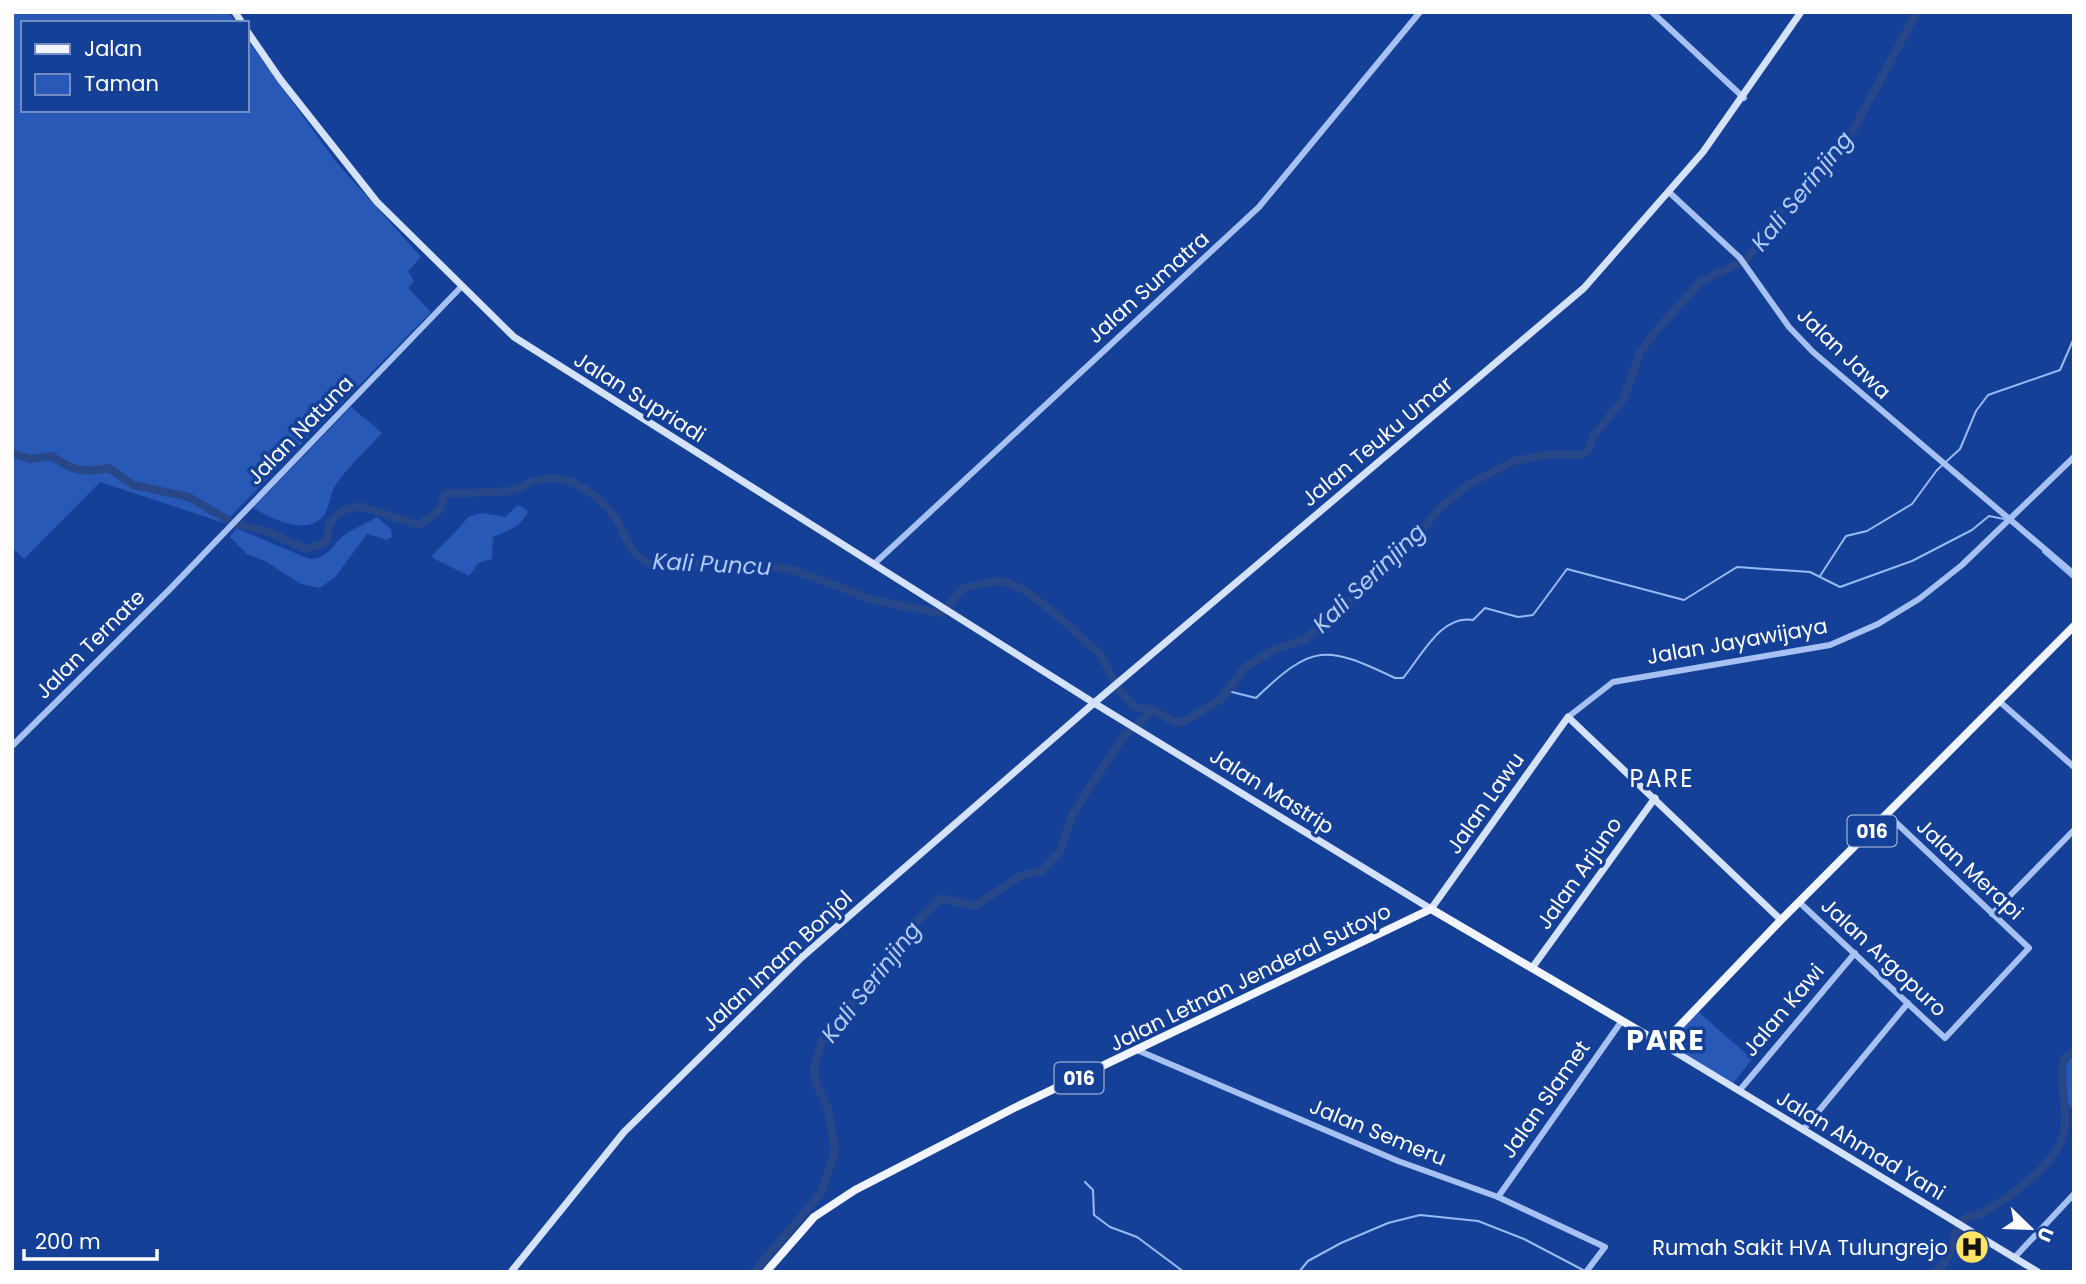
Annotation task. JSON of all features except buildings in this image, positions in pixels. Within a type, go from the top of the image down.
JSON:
[{"type":"main road","name":"Jalan Teuku Umar","points":[[1094,703],[1574,298],[1670,193],[1744,98],[1801,12]]},
{"type":"main road","name":"Jalan Supriadi","points":[[248,32],[280,79],[377,202],[530,350],[953,611],[1094,703]]},
{"type":"main road","name":"016","points":[[1663,1045],[1663,1035],[1670,1036],[1781,920],[2074,626]]},
{"type":"main road","name":"Jalan Mastrip","points":[[1094,703],[1431,909]]},
{"type":"main road","name":"Jalan Imam Bonjol","points":[[511,1272],[587,1175],[647,1108],[803,957],[1094,703]]},
{"type":"main road","points":[[1568,717],[1781,920]]},
{"type":"main road","name":"Jalan Lawu","points":[[1431,909],[1568,717]]},
{"type":"main road","name":"Jalan Arjuno","points":[[1532,968],[1655,798]]},
{"type":"main road","points":[[1431,909],[1663,1045]]},
{"type":"main road","name":"Jalan Letnan Jenderal Sutoyo","points":[[766,1272],[804,1226],[832,1203],[975,1127],[1431,909]]},
{"type":"main road","name":"016","points":[[1415,917],[1445,917]]},
{"type":"main road","name":"Jalan Ahmad Yani","points":[[1663,1045],[2038,1272]]},
{"type":"street","name":"Jalan Sumatra","points":[[874,564],[1259,207],[1420,12]]},
{"type":"street","points":[[1652,12],[1744,98]]},
{"type":"street","name":"Jalan Jawa","points":[[1670,193],[1741,260],[1789,327],[1813,352],[2009,522],[2074,574]]},
{"type":"street","name":"Jalan Natuna","points":[[163,597],[462,286]]},
{"type":"street","name":"Jalan Jayawijaya","points":[[1568,717],[1613,682],[1733,659],[1813,648],[1856,634],[1919,598],[2009,522],[2074,457]]},
{"type":"street","name":"Jalan Ternate","points":[[12,746],[163,597]]},
{"type":"street","points":[[2000,702],[2074,767]]},
{"type":"street","name":"Jalan Merapi","points":[[1888,815],[2029,948],[1945,1038]]},
{"type":"street","points":[[1992,914],[2074,830]]},
{"type":"street","name":"Jalan Argopuro","points":[[1799,902],[1945,1038]]},
{"type":"street","name":"Jalan Kawi","points":[[1739,1091],[1855,953]]},
{"type":"street","points":[[1803,1130],[1908,1003]]},
{"type":"street","name":"Jalan Slamet","points":[[1498,1197],[1621,1022]]},
{"type":"street","name":"Jalan Semeru","points":[[1137,1050],[1398,1161],[1498,1197],[1605,1247],[1588,1270]]},
{"type":"street","points":[[2015,1257],[2074,1194]]},
{"type":"green space","points":[[12,12],[229,12],[235,21],[21,21],[21,112],[248,112],[248,40],[336,162],[421,257],[408,271],[414,281],[408,288],[431,312],[224,523],[100,482],[24,559],[12,548]]},
{"type":"green space","points":[[351,407],[382,433],[340,479],[323,516],[307,525],[288,524],[253,508]]},
{"type":"green space","points":[[518,505],[528,511],[525,517],[514,528],[493,537],[492,559],[478,563],[469,576],[431,557],[468,517],[482,513],[505,517]]},
{"type":"green space","points":[[377,517],[391,529],[392,537],[387,540],[367,534],[336,576],[320,588],[301,584],[265,561],[248,555],[230,537],[236,528],[309,559],[322,557],[346,534]]},
{"type":"green space","points":[[1695,1009],[1752,1059],[1731,1086],[1669,1046]]},
{"type":"green space","points":[[2074,1054],[2072,1109],[2064,1090],[2064,1081],[2067,1065]]},
{"type":"waterway","name":"Kali Serinjing","points":[[754,1272],[821,1193],[835,1152],[828,1109],[816,1083],[814,1067],[823,1038],[853,1001],[885,970],[902,936],[941,898],[975,906],[1020,876],[1042,871],[1060,851],[1072,816],[1124,736],[1153,710],[1176,723],[1183,722],[1221,699],[1245,667],[1275,649],[1305,639],[1343,609],[1384,563],[1420,532],[1442,506],[1469,484],[1514,461],[1551,454],[1582,455],[1588,450],[1594,435],[1623,400],[1640,352],[1655,332],[1701,281],[1746,260],[1791,197],[1852,132],[1917,12]]},
{"type":"waterway","points":[[1820,576],[1846,536],[1867,531],[1912,504],[1937,470],[1960,449],[1976,411],[1988,395],[2060,370],[2074,338]]},
{"type":"waterway","name":"Kali Puncu","points":[[12,453],[30,459],[52,456],[79,470],[109,468],[133,485],[189,497],[233,523],[269,532],[306,549],[322,544],[327,539],[330,523],[341,511],[360,506],[419,525],[440,510],[445,493],[509,491],[534,481],[555,478],[566,480],[585,489],[602,503],[616,519],[631,548],[651,564],[758,564],[794,570],[873,600],[938,613],[944,611],[962,589],[993,581],[1007,582],[1026,591],[1101,655],[1117,687],[1135,707],[1153,710]]},
{"type":"waterway","points":[[1228,691],[1256,698],[1292,667],[1321,655],[1352,659],[1395,678],[1403,678],[1433,639],[1451,624],[1473,620],[1485,608],[1518,617],[1533,615],[1567,569],[1684,600],[1737,567],[1810,572],[1840,587],[1912,561],[1972,530],[1989,516],[2004,519]]},
{"type":"waterway","points":[[2043,552],[2074,579]]},
{"type":"waterway","points":[[1936,1272],[1949,1255],[1957,1229],[1963,1220],[1982,1213],[2031,1179],[2060,1144],[2065,1123],[2062,1067],[2064,1058],[2074,1051]]},
{"type":"waterway","points":[[1085,1182],[1093,1190],[1094,1215],[1110,1227],[1137,1237],[1184,1272]]},
{"type":"waterway","points":[[1299,1272],[1308,1261],[1341,1243],[1388,1223],[1420,1215],[1478,1221],[1524,1239],[1583,1270]]},
{"type":"place","name":"Rumah Sakit HVA Tulungrejo","points":[[1972,1247]]},
{"type":"district","name":"PARE","points":[[1662,778]]},
{"type":"district","name":"PARE","points":[[1666,1040]]}]
